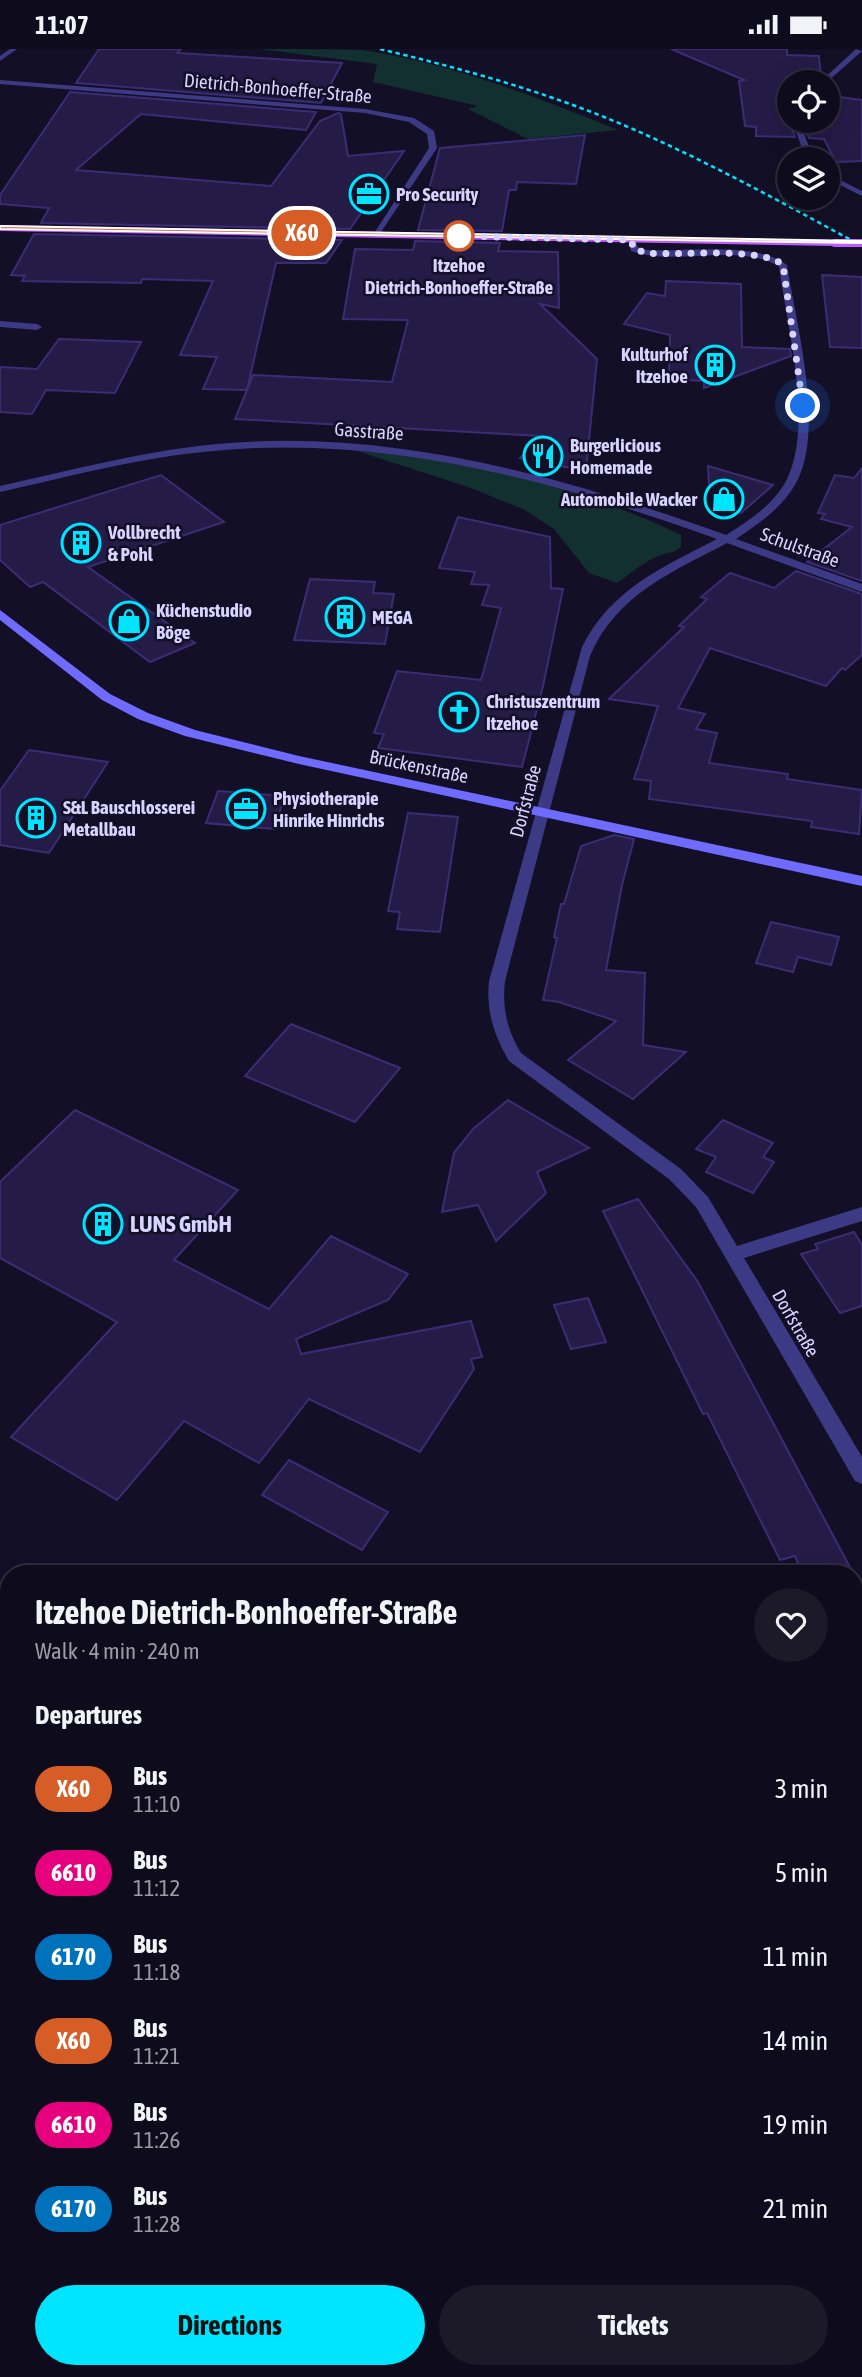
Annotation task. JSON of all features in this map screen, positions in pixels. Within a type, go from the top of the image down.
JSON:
[{"type":"main road","points":[[0,228],[862,243]]},
{"type":"street","points":[[0,59],[14,49]]},
{"type":"street","points":[[836,70],[860,49]]},
{"type":"street","name":"Dietrich-Bonhoeffer-Straße","points":[[0,82],[365,111],[416,123],[430,132],[433,148],[377,235]]},
{"type":"street","points":[[840,182],[862,194]]},
{"type":"street","name":"Dorfstraße","points":[[631,240],[634,249],[646,253],[749,255],[770,258],[783,265],[803,406],[802,449],[793,480],[782,498],[727,540],[641,585],[600,623],[584,656],[497,981],[496,1016],[502,1037],[515,1058],[676,1174],[702,1202],[862,1475]]},
{"type":"street","points":[[0,324],[37,327]]},
{"type":"street","name":"Gasstraße","points":[[0,489],[150,456],[200,449],[283,444],[396,449],[466,460],[529,475],[628,504],[727,540]]},
{"type":"street","name":"Schulstraße","points":[[727,540],[862,588]]},
{"type":"street","name":"Brückenstraße","points":[[0,614],[98,691],[120,705],[167,725],[256,750],[862,881]]},
{"type":"street","points":[[734,1254],[862,1215]]},
{"type":"green space","points":[[260,49],[362,50],[428,63],[556,105],[618,130],[528,139],[468,109],[478,106],[373,82],[377,64]]},
{"type":"green space","points":[[357,451],[440,461],[523,478],[564,490],[643,518],[681,535],[681,547],[649,561],[617,583],[589,573],[554,529],[525,510],[471,488]]},
{"type":"building","points":[[99,49],[181,49],[177,53],[342,63],[321,103],[76,83]]},
{"type":"building","points":[[671,49],[787,49],[787,55],[819,56],[820,70],[777,70],[777,133],[794,133],[795,137],[756,136],[756,127],[745,126],[739,81],[744,80]]},
{"type":"building","points":[[70,92],[316,112],[306,130],[141,114],[76,170],[271,186],[320,121],[338,113],[341,114],[348,156],[404,151],[350,229],[41,223],[49,208],[0,204],[0,195]]},
{"type":"building","points":[[840,97],[862,100],[862,161],[840,162],[840,147],[828,147],[824,139],[809,138],[807,133],[840,133]]},
{"type":"building","points":[[585,135],[576,184],[517,182],[516,190],[509,190],[502,231],[418,230],[440,148]]},
{"type":"building","points":[[34,234],[342,240],[326,263],[276,263],[247,390],[203,389],[217,357],[180,355],[213,281],[22,281],[25,276],[11,275]]},
{"type":"building","points":[[415,241],[500,243],[498,251],[558,252],[559,308],[540,304],[597,359],[586,471],[520,458],[541,436],[235,419],[253,375],[392,382],[408,320],[343,319],[355,249],[413,250]]},
{"type":"building","points":[[822,275],[862,277],[862,348],[830,347]]},
{"type":"building","points":[[666,281],[741,284],[742,347],[790,349],[791,356],[704,388],[704,381],[669,379],[670,335],[624,324],[647,293],[665,296]]},
{"type":"building","points":[[59,339],[141,342],[115,393],[46,390],[32,414],[0,412],[0,367],[37,369]]},
{"type":"building","points":[[708,466],[773,485],[741,513],[710,504]]},
{"type":"building","points":[[862,468],[862,581],[807,562],[852,527],[821,519],[825,514],[818,513],[835,475],[854,478]]},
{"type":"building","name":"Vollbrecht & Pohl","points":[[161,475],[224,522],[88,567],[195,643],[150,662],[43,582],[30,587],[0,560],[0,525]]},
{"type":"building","points":[[458,517],[550,537],[551,588],[563,589],[543,686],[522,767],[378,748],[384,734],[374,733],[397,671],[481,680],[501,608],[482,605],[489,585],[471,584],[475,572],[439,568]]},
{"type":"building","points":[[796,571],[862,594],[862,655],[845,670],[842,668],[826,686],[710,648],[678,708],[705,714],[696,729],[717,733],[709,763],[788,774],[787,779],[862,790],[859,834],[811,827],[812,821],[649,799],[651,781],[634,779],[658,706],[609,699],[684,627],[679,626],[707,599],[701,597],[730,573],[774,588]]},
{"type":"building","name":"MEGA","points":[[310,579],[375,582],[373,593],[394,594],[385,644],[294,640]]},
{"type":"building","name":"S&L Bauschlosserei Metallbau","points":[[29,750],[108,762],[49,853],[0,845],[0,791]]},
{"type":"building","name":"Physiotherapie Hinrike Hinrichs","points":[[218,791],[285,796],[274,829],[206,823]]},
{"type":"building","points":[[408,813],[458,817],[440,932],[397,929],[400,912],[388,911]]},
{"type":"building","points":[[614,835],[634,839],[622,885],[606,970],[645,973],[643,1045],[686,1052],[633,1099],[568,1060],[616,1021],[559,1002],[543,1000],[557,938],[554,937],[561,904],[564,904],[581,846]]},
{"type":"building","points":[[771,922],[839,937],[831,965],[798,957],[793,972],[756,963]]},
{"type":"building","points":[[291,1024],[400,1068],[355,1122],[245,1076]]},
{"type":"building","points":[[508,1100],[589,1148],[537,1172],[546,1193],[496,1241],[478,1205],[442,1212],[454,1153],[473,1129]]},
{"type":"building","points":[[75,1110],[238,1190],[174,1260],[269,1309],[331,1236],[408,1274],[388,1300],[296,1339],[301,1354],[471,1321],[482,1357],[471,1359],[474,1369],[420,1452],[309,1399],[259,1463],[184,1421],[117,1500],[11,1437],[117,1322],[0,1258],[0,1182]]},
{"type":"building","points":[[723,1120],[773,1143],[763,1157],[774,1162],[753,1193],[706,1172],[716,1157],[696,1149]]},
{"type":"building","points":[[638,1199],[698,1282],[849,1565],[799,1565],[795,1556],[780,1560],[707,1413],[703,1414],[603,1211]]},
{"type":"building","points":[[854,1232],[862,1245],[862,1306],[840,1313],[801,1254],[818,1249],[815,1244]]},
{"type":"building","points":[[588,1298],[606,1342],[571,1349],[554,1305]]},
{"type":"building","points":[[289,1460],[388,1512],[362,1550],[262,1495]]},
{"type":"railway","points":[[380,49],[557,99],[614,121],[709,165],[862,246]]},
{"type":"bus line","name":"X60","points":[[0,228],[862,243]]},
{"type":"place","name":"Pro Security","points":[[369,194]]},
{"type":"place","name":"Itzehoe Dietrich-Bonhoeffer-Straße","points":[[459,236]]},
{"type":"place","name":"Kulturhof Itzehoe","points":[[715,365]]},
{"type":"place","name":"Burgerlicious Homemade","points":[[543,456]]},
{"type":"place","name":"Automobile Wacker","points":[[724,499]]},
{"type":"place","name":"Vollbrecht & Pohl","points":[[81,543]]},
{"type":"place","name":"MEGA","points":[[345,617]]},
{"type":"place","name":"Küchenstudio Böge","points":[[129,621]]},
{"type":"place","name":"Christuszentrum Itzehoe","points":[[459,712]]},
{"type":"place","name":"Physiotherapie Hinrike Hinrichs","points":[[246,809]]},
{"type":"place","name":"S&L Bauschlosserei Metallbau","points":[[36,818]]},
{"type":"place","name":"LUNS GmbH","points":[[103,1224]]},
{"type":"route","points":[[459,236],[631,240],[638,252],[749,255],[777,260],[783,265],[803,406]]}]
